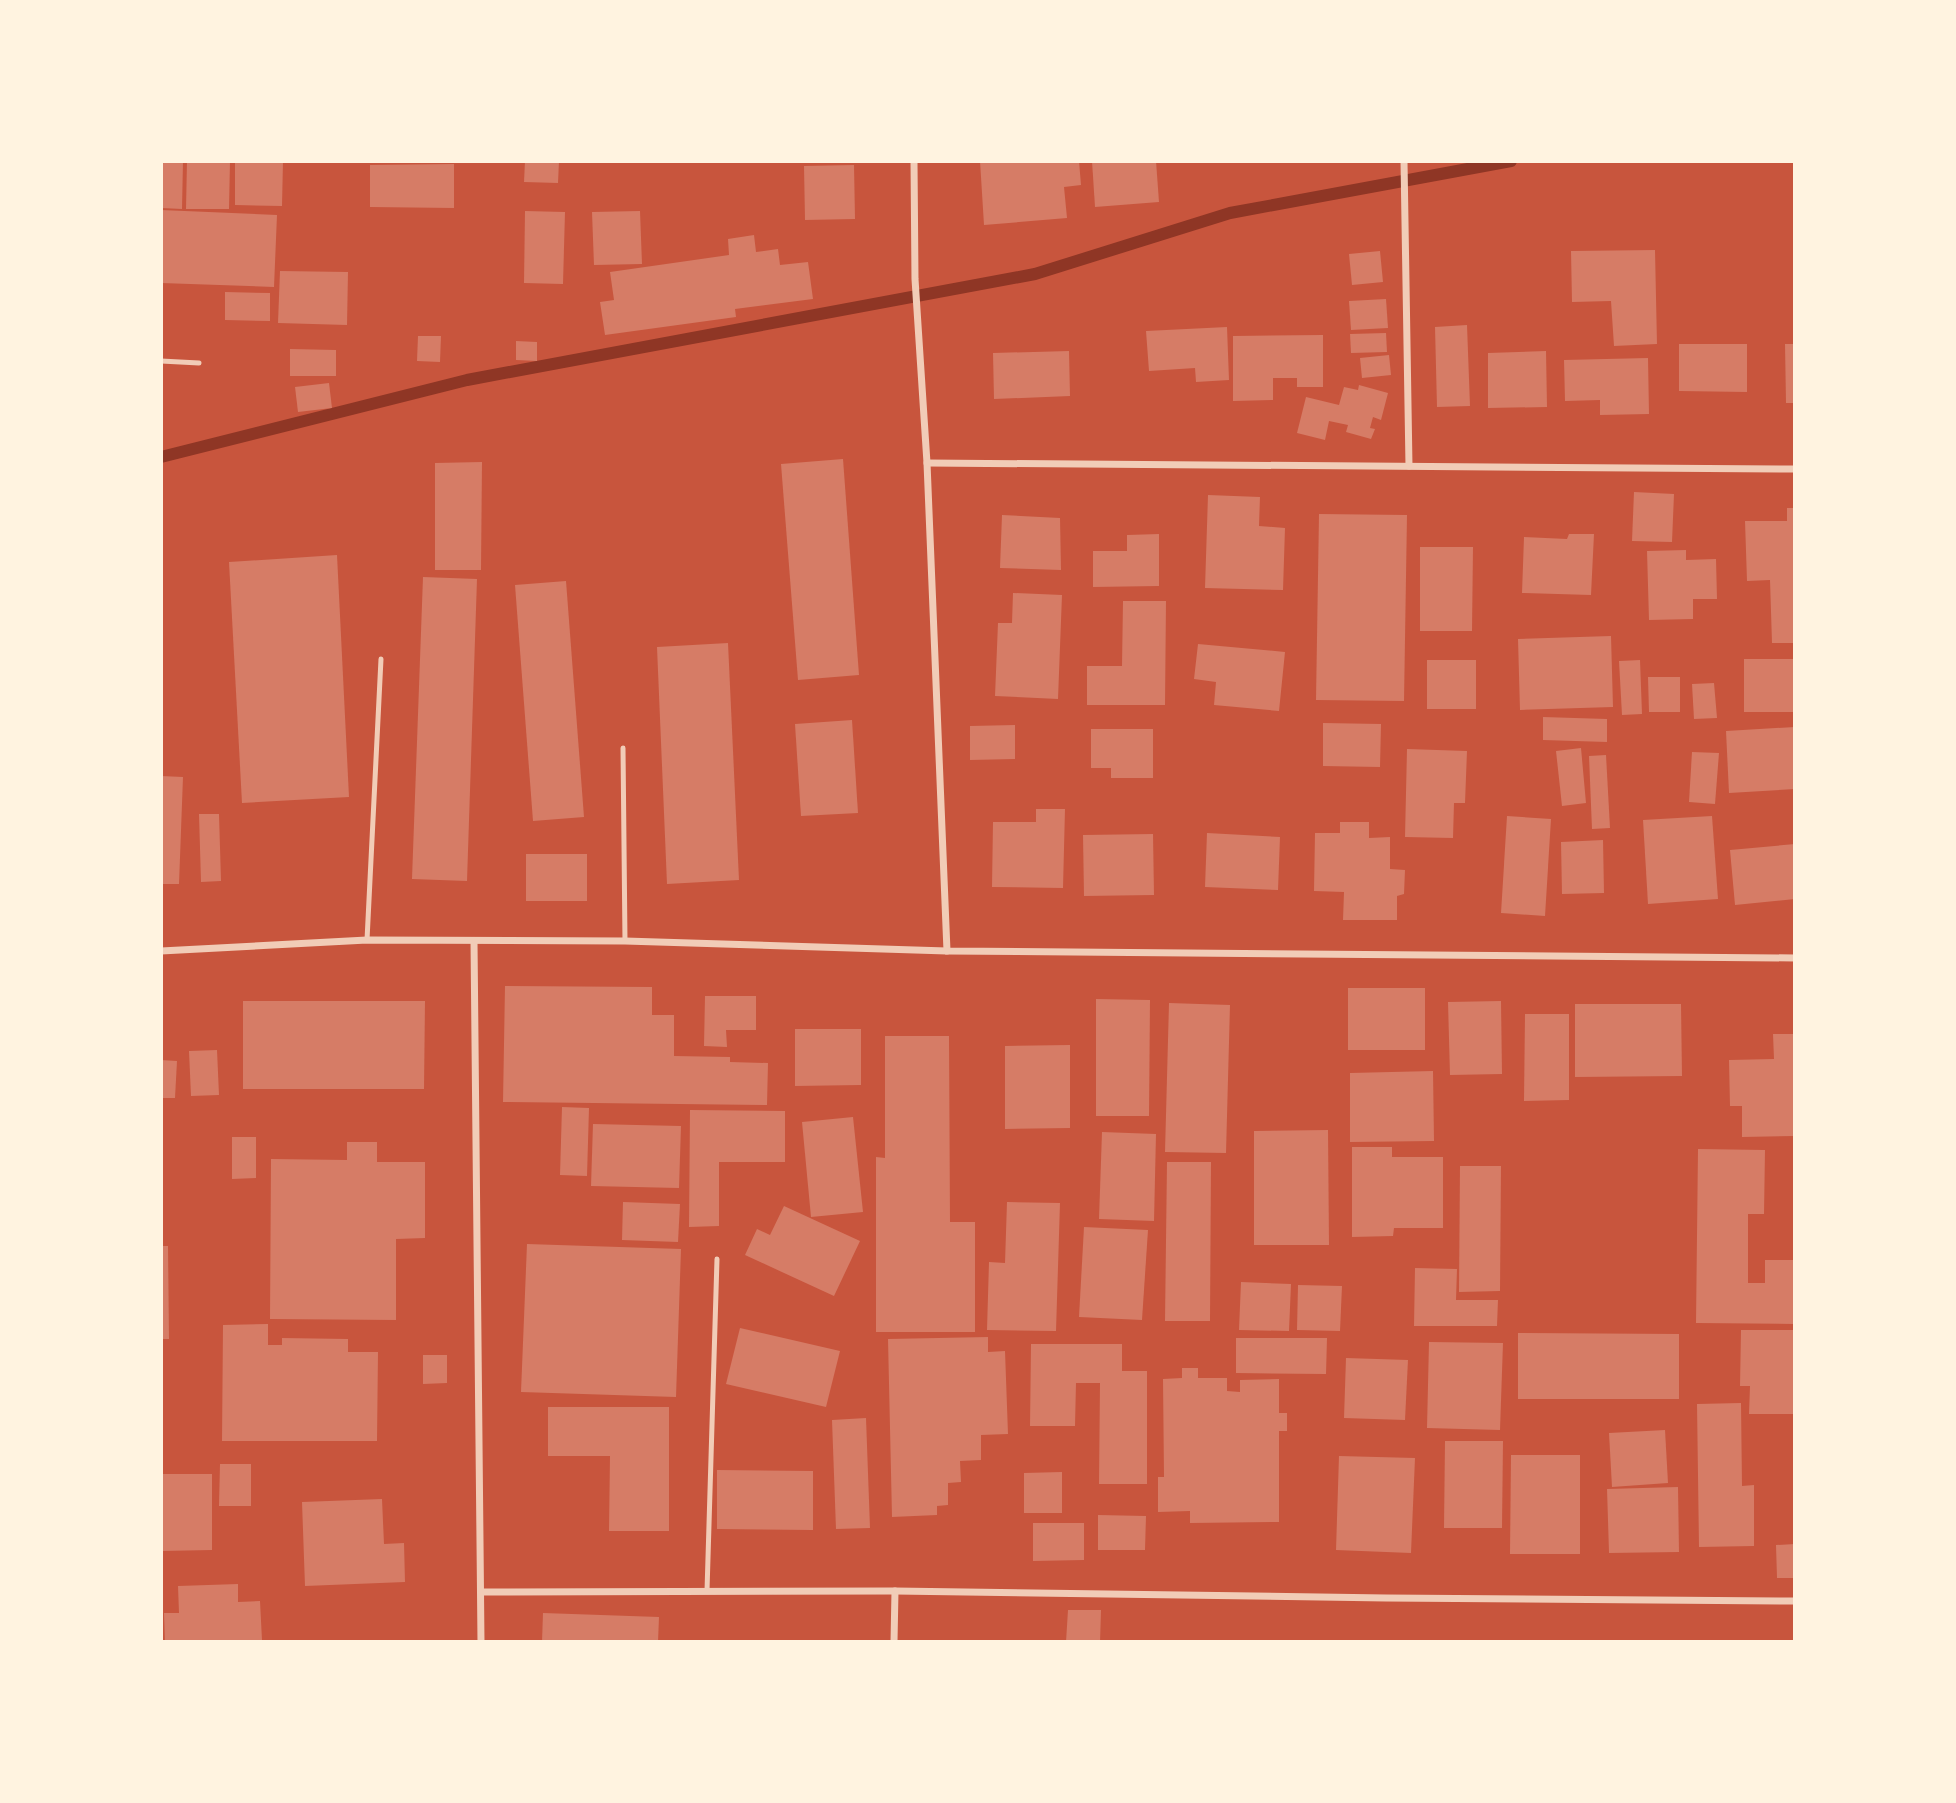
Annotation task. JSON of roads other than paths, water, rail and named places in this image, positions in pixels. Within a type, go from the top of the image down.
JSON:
[{"type":"street","points":[[914,161],[915,278],[927,463],[947,951]]},
{"type":"street","points":[[1404,162],[1409,466]]},
{"type":"street","points":[[927,463],[1795,469]]},
{"type":"street","points":[[161,951],[367,940],[625,941],[947,951],[1795,958]]},
{"type":"street","points":[[474,941],[481,1642]]},
{"type":"street","points":[[482,1592],[895,1591],[1795,1601]]},
{"type":"street","points":[[894,1642],[895,1591]]},
{"type":"lane","points":[[161,360],[199,363]]},
{"type":"lane","points":[[367,940],[381,659]]},
{"type":"lane","points":[[623,748],[625,941]]},
{"type":"lane","points":[[707,1591],[717,1259]]},
{"type":"waterway","points":[[161,457],[467,380],[1035,274],[1230,213],[1511,161]]}]
